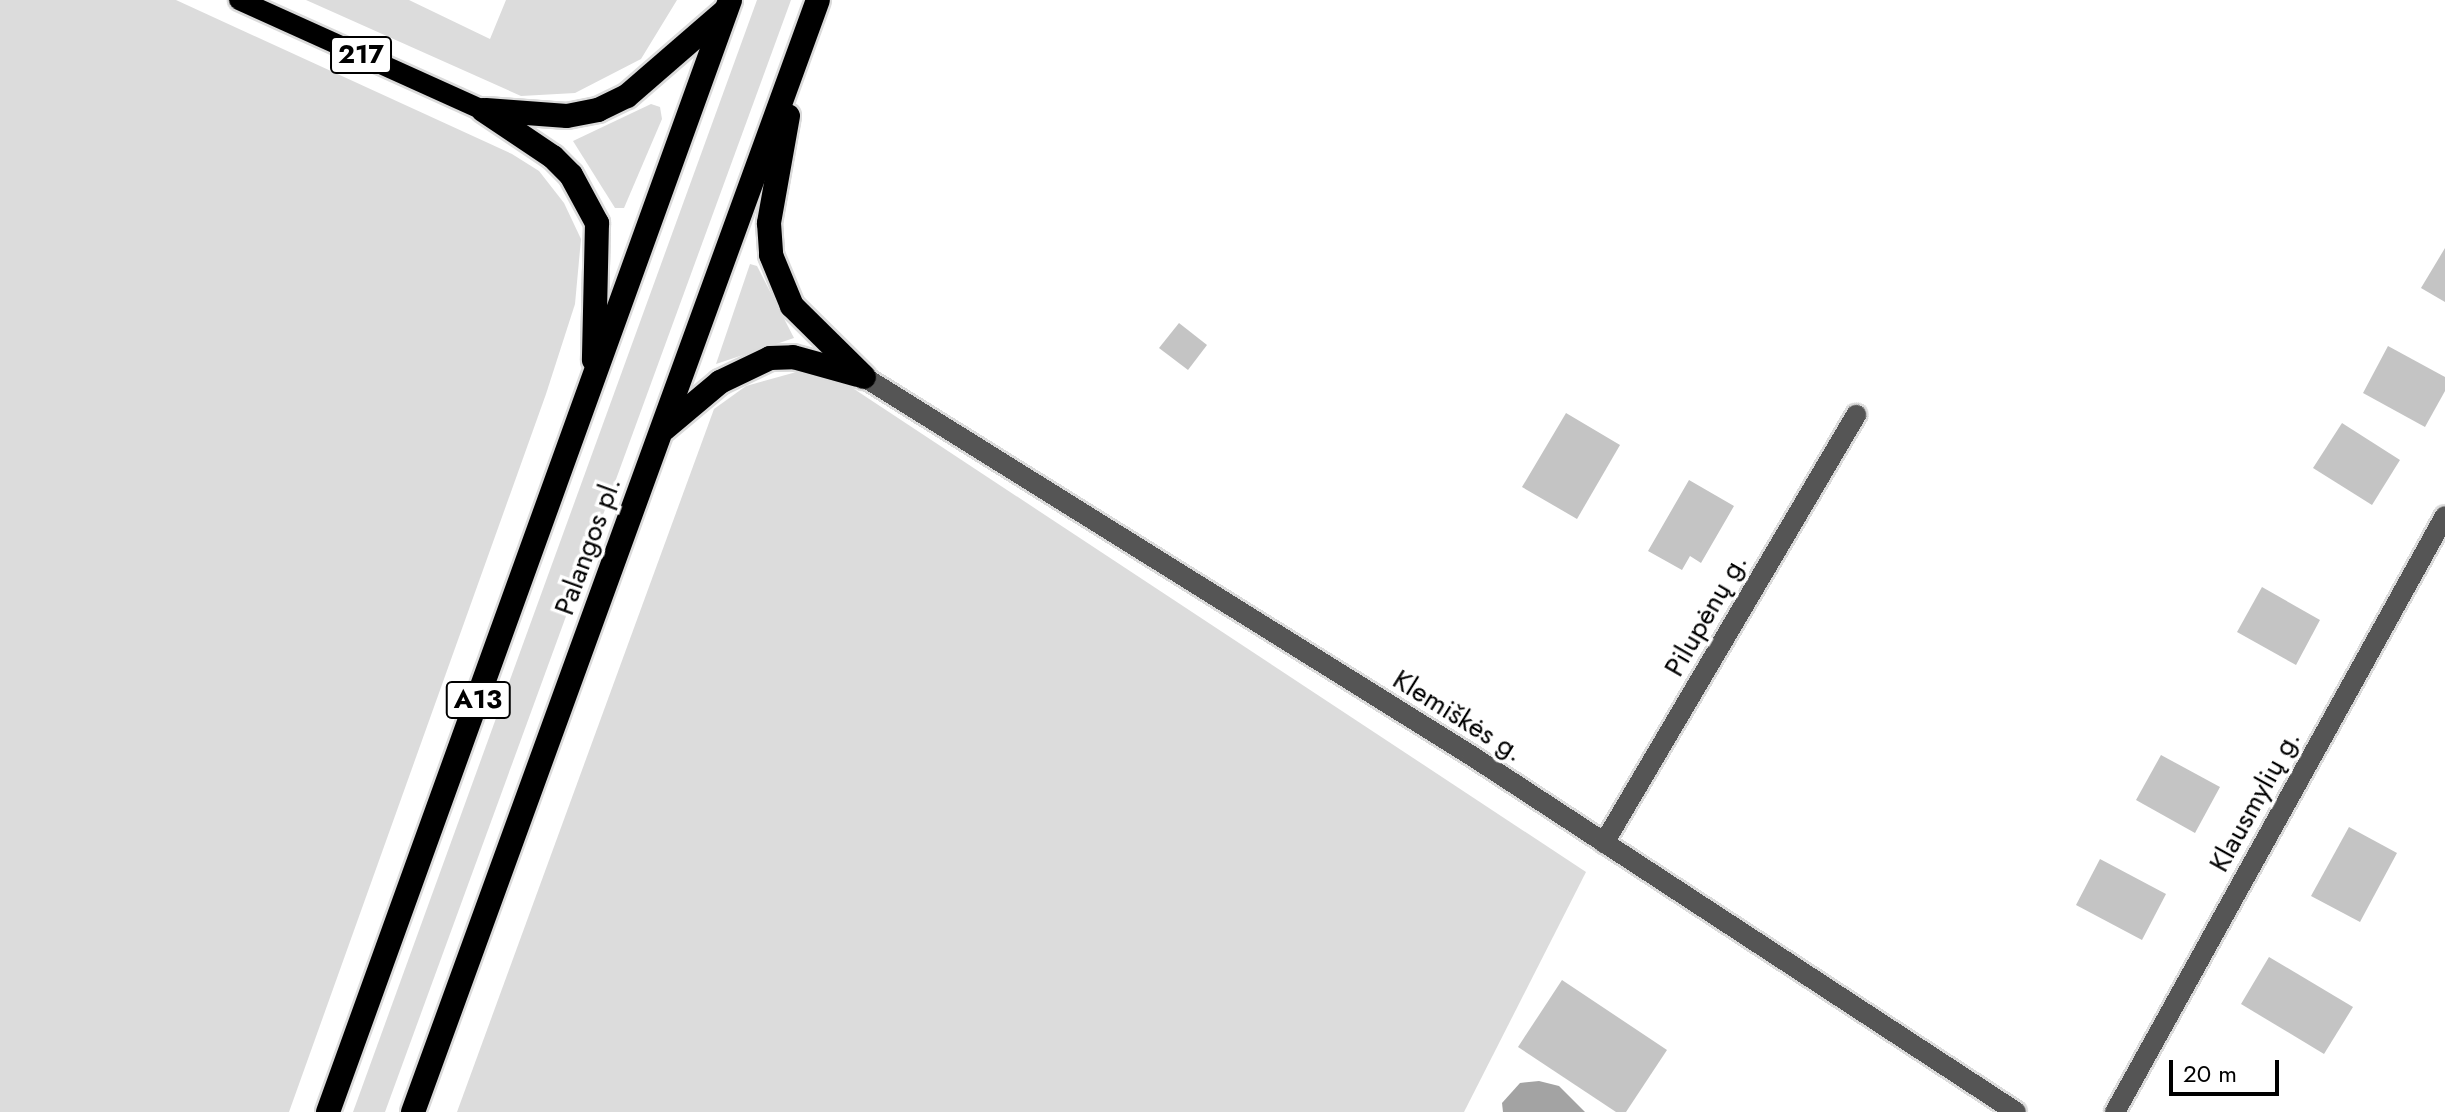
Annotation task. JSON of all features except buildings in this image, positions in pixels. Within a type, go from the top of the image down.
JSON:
[{"type":"highway","name":"Palangos pl.","points":[[413,1112],[818,0]]},
{"type":"highway","points":[[483,110],[567,116],[598,110],[627,96],[728,5]]},
{"type":"highway","name":"Palangos pl.","points":[[328,1112],[593,387],[728,5]]},
{"type":"highway","points":[[800,49],[769,223],[771,255],[792,306],[864,377]]},
{"type":"highway","points":[[483,110],[553,157],[571,175],[597,223],[593,387]]},
{"type":"highway","points":[[662,431],[720,382],[770,358],[793,357],[864,377]]},
{"type":"main road","name":"217","points":[[239,0],[483,110]]},
{"type":"street","name":"Klemiškės g.","points":[[864,377],[1604,843],[2016,1112]]},
{"type":"street","name":"Pilupėnų g.","points":[[1604,843],[1856,415]]},
{"type":"street","name":"Klausmylių g.","points":[[2115,1112],[2445,516]]},
{"type":"shaded area","points":[[0,0],[176,0],[512,154],[539,171],[564,203],[581,239],[575,304],[546,394],[289,1112],[0,1112]]},
{"type":"shaded area","points":[[306,0],[409,0],[490,39],[506,0],[677,0],[641,59],[575,93],[521,96]]},
{"type":"shaded area","points":[[757,0],[791,0],[385,1112],[353,1112]]},
{"type":"shaded area","points":[[651,104],[660,107],[662,119],[624,208],[615,208],[573,141]]},
{"type":"shaded area","points":[[750,264],[757,266],[794,338],[716,364]]},
{"type":"shaded area","points":[[800,371],[845,383],[1586,872],[1464,1112],[457,1112],[714,409],[746,386]]},
{"type":"shaded area","points":[[1539,1081],[1559,1086],[1585,1112],[1503,1112],[1502,1103],[1520,1083]]}]
